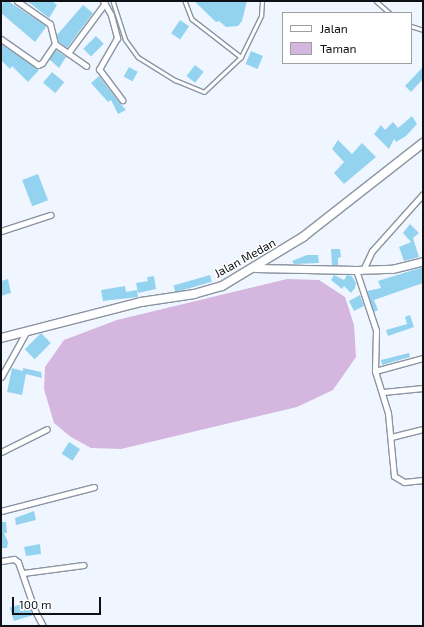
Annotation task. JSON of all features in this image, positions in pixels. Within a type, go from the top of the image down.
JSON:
[{"type":"main road","name":"Jalan Medan","points":[[1,338],[141,302],[194,294],[222,286],[255,268],[321,224],[423,143]]},
{"type":"street","points":[[17,1],[25,3],[51,25],[55,44],[86,66]]},
{"type":"street","points":[[68,53],[104,2],[113,19],[117,38],[99,69],[122,100]]},
{"type":"street","points":[[1,39],[38,65],[42,63],[55,44]]},
{"type":"street","points":[[359,270],[372,251],[423,194]]},
{"type":"street","points":[[1,231],[50,215]]},
{"type":"street","points":[[255,268],[359,270],[392,269],[423,261]]},
{"type":"street","points":[[359,270],[375,327],[376,371],[383,392],[391,437],[393,472],[396,479],[404,482],[423,480]]},
{"type":"street","points":[[1,377],[26,332]]},
{"type":"street","points":[[376,371],[423,358]]},
{"type":"street","points":[[383,392],[423,388]]},
{"type":"street","points":[[1,452],[47,429]]},
{"type":"street","points":[[391,437],[423,429]]},
{"type":"street","points":[[1,511],[94,487]]},
{"type":"street","points":[[1,561],[16,559],[23,573],[35,611],[43,626]]},
{"type":"street","points":[[23,573],[83,565]]},
{"type":"lane","points":[[113,1],[125,39],[133,52],[148,65],[175,80],[205,92],[241,57],[262,16],[262,1]]},
{"type":"lane","points":[[185,1],[192,19],[241,57]]},
{"type":"lane","points":[[376,1],[389,12]]},
{"type":"lane","points":[[412,26],[423,30]]},
{"type":"green space","points":[[287,279],[319,280],[345,297],[354,325],[356,357],[333,390],[297,407],[121,449],[91,448],[71,437],[54,423],[44,389],[45,367],[64,340],[117,320]]},
{"type":"building","points":[[4,1],[8,1],[45,25],[46,27],[35,42],[1,13],[1,5]]},
{"type":"building","points":[[27,1],[52,1],[57,5],[49,18]]},
{"type":"building","points":[[194,1],[247,1],[242,21],[238,26],[226,27],[219,21],[216,22]]},
{"type":"building","points":[[83,5],[93,13],[67,48],[59,42],[57,35]]},
{"type":"building","points":[[180,20],[189,26],[180,39],[171,33]]},
{"type":"building","points":[[96,36],[104,44],[91,57],[83,49]]},
{"type":"building","points":[[1,44],[39,70],[28,82],[12,66],[10,69],[1,60]]},
{"type":"building","points":[[56,50],[66,57],[59,68],[49,59]]},
{"type":"building","points":[[251,51],[263,56],[257,69],[246,64]]},
{"type":"building","points":[[195,65],[204,72],[195,83],[186,76]]},
{"type":"building","points":[[129,67],[138,72],[132,81],[124,77]]},
{"type":"building","points":[[423,67],[423,79],[411,92],[405,86]]},
{"type":"building","points":[[52,72],[64,82],[55,93],[43,83]]},
{"type":"building","points":[[99,76],[126,110],[118,114],[111,100],[108,102],[91,83]]},
{"type":"building","points":[[412,116],[417,124],[406,136],[396,142],[394,139],[389,149],[374,134],[381,125],[385,130],[393,122],[398,128]]},
{"type":"building","points":[[338,140],[352,154],[362,143],[376,157],[344,184],[334,173],[344,162],[332,149]]},
{"type":"building","points":[[38,174],[48,200],[32,206],[22,180]]},
{"type":"building","points":[[410,224],[419,233],[413,238],[419,257],[404,261],[399,247],[411,242],[403,233]]},
{"type":"building","points":[[331,249],[340,249],[341,257],[338,258],[338,265],[332,265]]},
{"type":"building","points":[[307,255],[318,255],[319,263],[294,264],[292,261]]},
{"type":"building","points":[[423,267],[423,283],[374,300],[378,310],[374,312],[367,291],[381,288],[378,281]]},
{"type":"building","points":[[210,275],[212,282],[175,292],[173,285]]},
{"type":"building","points":[[334,275],[344,280],[347,275],[352,276],[356,283],[355,288],[351,293],[344,286],[342,289],[331,280]]},
{"type":"building","points":[[154,276],[156,289],[138,293],[136,283],[148,281],[147,277]]},
{"type":"building","points":[[8,279],[11,293],[1,296],[1,281]]},
{"type":"building","points":[[125,286],[126,292],[137,290],[138,297],[103,301],[101,290]]},
{"type":"building","points":[[360,295],[364,306],[354,311],[349,301]]},
{"type":"building","points":[[410,315],[414,327],[388,336],[386,330],[407,324],[405,317]]},
{"type":"building","points":[[41,333],[51,343],[35,359],[25,349]]},
{"type":"building","points":[[409,353],[410,357],[382,365],[381,360]]},
{"type":"building","points":[[12,368],[23,371],[23,368],[41,372],[42,378],[26,374],[22,395],[7,392]]},
{"type":"building","points":[[69,442],[80,449],[73,461],[62,454]]},
{"type":"building","points":[[34,511],[36,520],[16,525],[15,518]]},
{"type":"building","points":[[1,522],[6,522],[7,533],[4,533],[8,542],[7,548],[1,548]]},
{"type":"building","points":[[40,544],[41,554],[26,556],[24,547]]},
{"type":"building","points":[[28,602],[32,615],[14,621],[10,608]]}]
